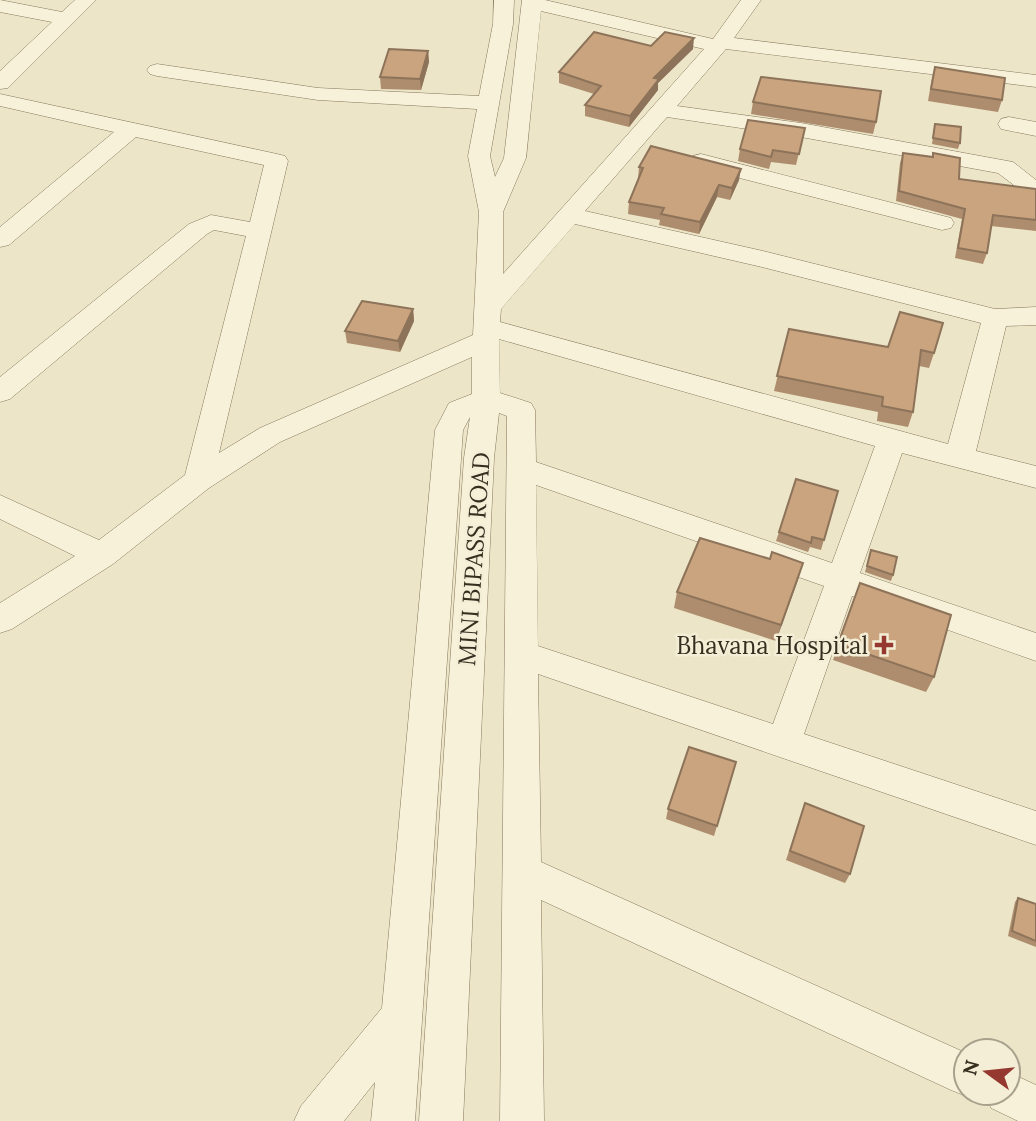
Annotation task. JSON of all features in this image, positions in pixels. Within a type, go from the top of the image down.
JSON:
[{"type":"street","points":[[0,83],[86,0]]},
{"type":"street","name":"MINI BIPASS ROAD","points":[[441,1121],[479,458],[486,399],[491,212],[479,156],[503,24],[504,0]]},
{"type":"street","points":[[0,620],[102,555],[198,480],[270,435],[487,325],[569,215],[720,44],[751,0]]},
{"type":"street","points":[[491,212],[515,158],[532,1],[720,44],[1036,81]]},
{"type":"street","points":[[0,6],[66,19]]},
{"type":"street","points":[[157,70],[318,94],[489,103]]},
{"type":"street","points":[[0,100],[277,161],[198,480]]},
{"type":"street","points":[[661,110],[801,130],[1005,167],[1036,191]]},
{"type":"street","points":[[1009,124],[1036,129]]},
{"type":"street","points":[[0,240],[131,129]]},
{"type":"street","points":[[632,143],[659,150]]},
{"type":"street","points":[[686,157],[942,223]]},
{"type":"street","points":[[569,215],[762,259],[995,318],[1036,316]]},
{"type":"street","points":[[0,392],[198,229],[211,222],[259,231]]},
{"type":"street","points":[[960,455],[995,318]]},
{"type":"street","points":[[487,325],[892,440],[960,455],[1036,477]]},
{"type":"street","points":[[393,1121],[449,430],[459,410],[486,399],[521,410],[522,1121]]},
{"type":"street","points":[[784,742],[892,440]]},
{"type":"street","points":[[521,468],[1036,647]]},
{"type":"street","points":[[0,506],[102,555]]},
{"type":"street","points":[[521,654],[1036,828]]},
{"type":"street","points":[[521,872],[952,1069]]},
{"type":"street","points":[[316,1121],[400,1018]]},
{"type":"building","points":[[594,32],[651,46],[665,32],[694,38],[654,78],[659,79],[630,116],[585,105],[601,86],[559,72]]},
{"type":"building","points":[[389,49],[428,51],[420,79],[380,77]]},
{"type":"building","points":[[935,67],[1005,78],[1002,100],[931,89]]},
{"type":"building","points":[[761,77],[881,91],[876,122],[753,102]]},
{"type":"building","points":[[748,120],[805,128],[799,154],[773,150],[771,157],[740,149]]},
{"type":"building","points":[[935,124],[961,127],[960,143],[933,138]]},
{"type":"building","points":[[651,146],[741,169],[732,188],[719,185],[700,222],[661,214],[664,208],[629,202],[643,168],[639,167]]},
{"type":"building","points":[[903,153],[933,157],[933,153],[960,158],[959,179],[1036,189],[1036,220],[993,215],[987,253],[958,248],[965,209],[899,191]]},
{"type":"building","points":[[362,301],[413,309],[398,341],[345,331]]},
{"type":"building","points":[[900,312],[943,323],[934,353],[921,350],[913,412],[882,406],[883,397],[777,376],[789,329],[888,347]]},
{"type":"building","points":[[796,479],[838,491],[824,540],[812,537],[811,543],[779,532]]},
{"type":"building","points":[[700,538],[770,559],[772,552],[803,563],[781,625],[677,592]]},
{"type":"building","points":[[871,550],[897,557],[893,575],[867,566]]},
{"type":"building","points":[[860,583],[951,615],[934,677],[838,644]]},
{"type":"building","points":[[689,747],[736,762],[717,826],[668,809]]},
{"type":"building","points":[[805,803],[864,826],[850,874],[790,851]]},
{"type":"building","points":[[1018,898],[1036,904],[1036,941],[1012,931]]},
{"type":"place","name":"Bhavana Hospital","points":[[884,645]]}]
